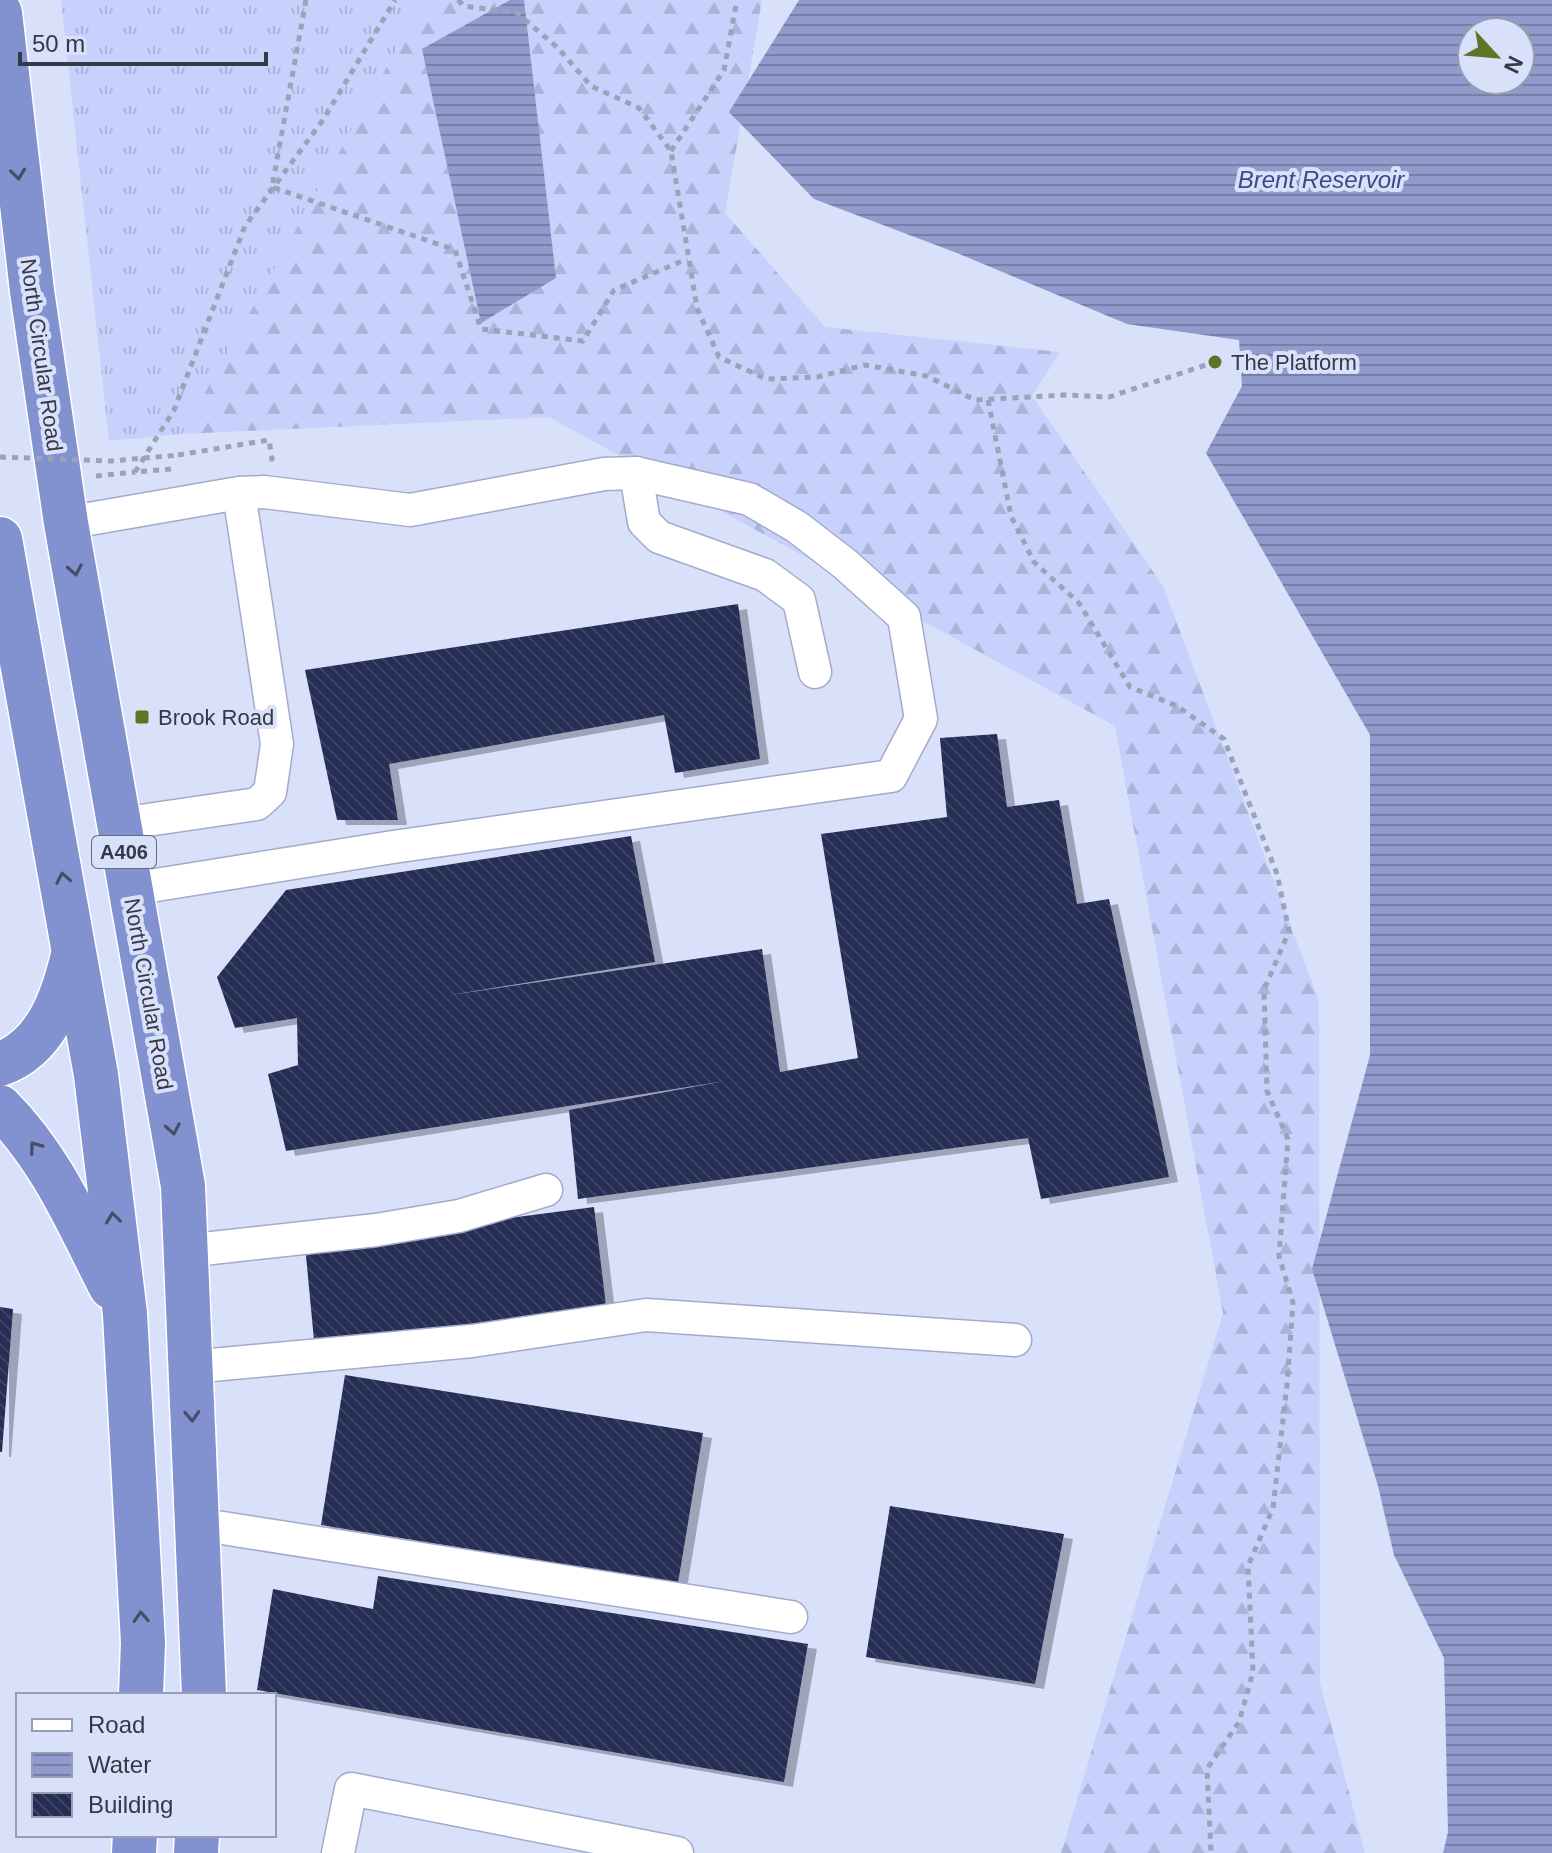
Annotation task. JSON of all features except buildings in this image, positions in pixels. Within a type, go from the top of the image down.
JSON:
[{"type":"highway","name":"North Circular Road","points":[[0,13],[32,291],[66,523],[183,1186],[204,1693]]},
{"type":"highway","name":"A406","points":[[0,539],[75,943],[96,1075],[125,1314],[143,1643],[141,1693]]},
{"type":"highway","points":[[0,1064],[23,1050],[54,1014],[75,943]]},
{"type":"highway","points":[[0,1107],[24,1131],[57,1176],[125,1314]]},
{"type":"lane","points":[[66,523],[239,493],[264,492],[410,510],[604,474],[636,473],[749,499],[797,527],[845,564],[904,617],[921,719],[891,776],[393,847],[131,889]]},
{"type":"lane","points":[[636,473],[644,522],[659,537],[765,575],[799,600],[815,672]]},
{"type":"lane","points":[[120,824],[257,804],[270,792],[277,744],[239,493]]},
{"type":"lane","points":[[185,1251],[431,1221],[546,1190]]},
{"type":"lane","points":[[190,1367],[472,1341],[646,1315],[1015,1340]]},
{"type":"lane","points":[[197,1524],[791,1617]]},
{"type":"lane","points":[[338,1853],[351,1789],[677,1853]]},
{"type":"path","points":[[272,187],[306,0]]},
{"type":"path","points":[[181,468],[135,472],[174,410],[245,226],[323,120],[395,0]]},
{"type":"path","points":[[458,0],[464,6],[517,13],[558,48],[591,86],[639,108],[671,151],[697,308],[719,357],[754,374],[766,379],[817,377],[865,365],[927,376],[975,400],[988,400],[1064,395],[1109,397],[1215,362],[1210,363]]},
{"type":"path","points":[[671,151],[724,70],[737,0]]},
{"type":"path","points":[[272,187],[455,250],[481,329],[583,341],[614,290],[687,259]]},
{"type":"path","points":[[988,400],[1011,516],[1034,562],[1079,603],[1130,687],[1177,706],[1224,739],[1277,874],[1289,931],[1264,990],[1267,1091],[1288,1139],[1279,1256],[1293,1303],[1287,1385],[1273,1508],[1248,1566],[1253,1672],[1239,1722],[1207,1769],[1211,1853]]},
{"type":"path","points":[[0,457],[111,461],[178,455],[269,440],[272,459],[257,461]]},
{"type":"green space","points":[[61,0],[424,0],[182,434],[109,441]]},
{"type":"green space","points":[[424,0],[762,0],[725,213],[825,327],[1060,352],[1032,396],[1163,586],[1319,1001],[1320,1683],[1365,1853],[1061,1853],[1223,1313],[1115,726],[549,417],[182,434]]},
{"type":"water","points":[[510,0],[524,0],[556,278],[481,323],[422,49]]},
{"type":"water","name":"Brent Reservoir","points":[[799,0],[1552,0],[1552,1853],[1443,1853],[1448,1832],[1444,1658],[1394,1555],[1378,1486],[1312,1269],[1370,1055],[1370,735],[1206,453],[1242,386],[1239,340],[1127,324],[957,253],[814,199],[729,112]]},
{"type":"place","name":"The Platform","points":[[1215,362]]},
{"type":"place","name":"Brook Road","points":[[142,717]]}]
